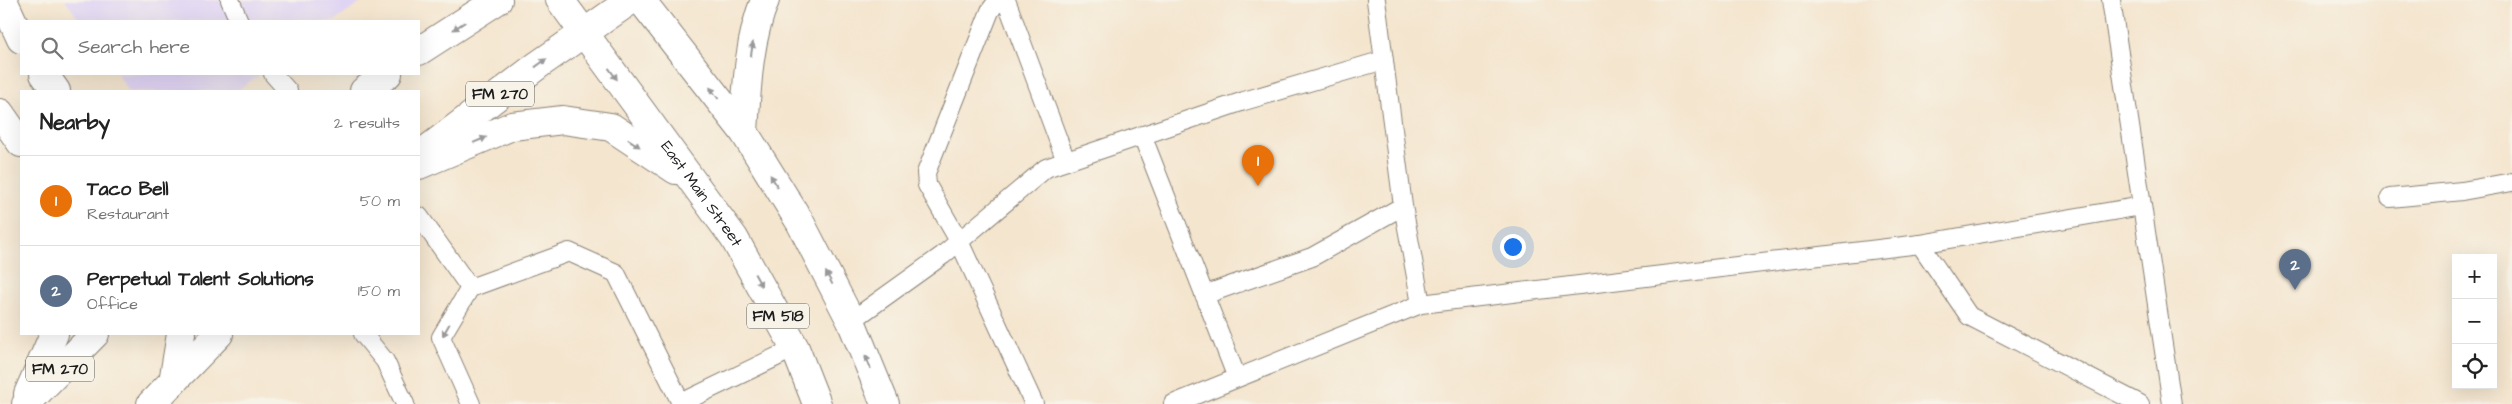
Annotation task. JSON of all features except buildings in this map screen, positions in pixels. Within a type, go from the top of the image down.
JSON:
[{"type":"main road","points":[[3,0],[12,28]]},
{"type":"main road","points":[[420,50],[498,0]]},
{"type":"main road","name":"East Main Street","points":[[560,0],[734,238],[795,348],[817,404]]},
{"type":"main road","name":"FM 270","points":[[420,155],[538,65],[631,0]]},
{"type":"main road","points":[[641,0],[744,132],[800,222],[851,321],[885,404]]},
{"type":"main road","points":[[744,132],[748,72],[757,20],[765,0]]},
{"type":"main road","points":[[45,75],[55,90]]},
{"type":"main road","points":[[365,90],[387,75]]},
{"type":"main road","points":[[0,113],[20,142]]},
{"type":"main road","points":[[420,165],[512,126],[563,120],[611,128],[690,180]]},
{"type":"main road","points":[[25,404],[54,335]]},
{"type":"main road","name":"FM 270","points":[[25,404],[94,335]]},
{"type":"main road","points":[[173,382],[180,335]]},
{"type":"main road","points":[[151,404],[218,335]]},
{"type":"lane","points":[[230,0],[239,20]]},
{"type":"lane","points":[[998,0],[990,11],[926,173],[927,185],[959,242],[1034,404]]},
{"type":"lane","points":[[1006,0],[1066,161]]},
{"type":"lane","points":[[1376,0],[1403,206],[1420,304]]},
{"type":"lane","points":[[2110,0],[2172,404]]},
{"type":"lane","points":[[851,321],[959,242],[1046,168],[1244,100],[1384,60]]},
{"type":"lane","points":[[274,75],[287,90]]},
{"type":"lane","points":[[1142,135],[1236,378]]},
{"type":"lane","points":[[2390,198],[2462,191],[2512,182]]},
{"type":"lane","points":[[1204,295],[1312,257],[1403,206]]},
{"type":"lane","points":[[1173,404],[1420,304],[1920,244],[2142,206]]},
{"type":"lane","points":[[420,217],[470,288]]},
{"type":"lane","points":[[1920,244],[1969,316],[2140,404]]},
{"type":"lane","points":[[471,404],[441,337],[470,288],[568,252],[616,273],[681,404],[795,348]]},
{"type":"lane","points":[[364,335],[385,361],[405,404]]},
{"type":"shaded area","points":[[65,0],[365,0],[336,20],[79,20]]},
{"type":"shaded area","points":[[118,75],[260,75],[237,90],[128,90]]},
{"type":"place","name":"Taco Bell","points":[[1258,186]]},
{"type":"place","name":"Perpetual Talent Solutions","points":[[2295,290]]}]
